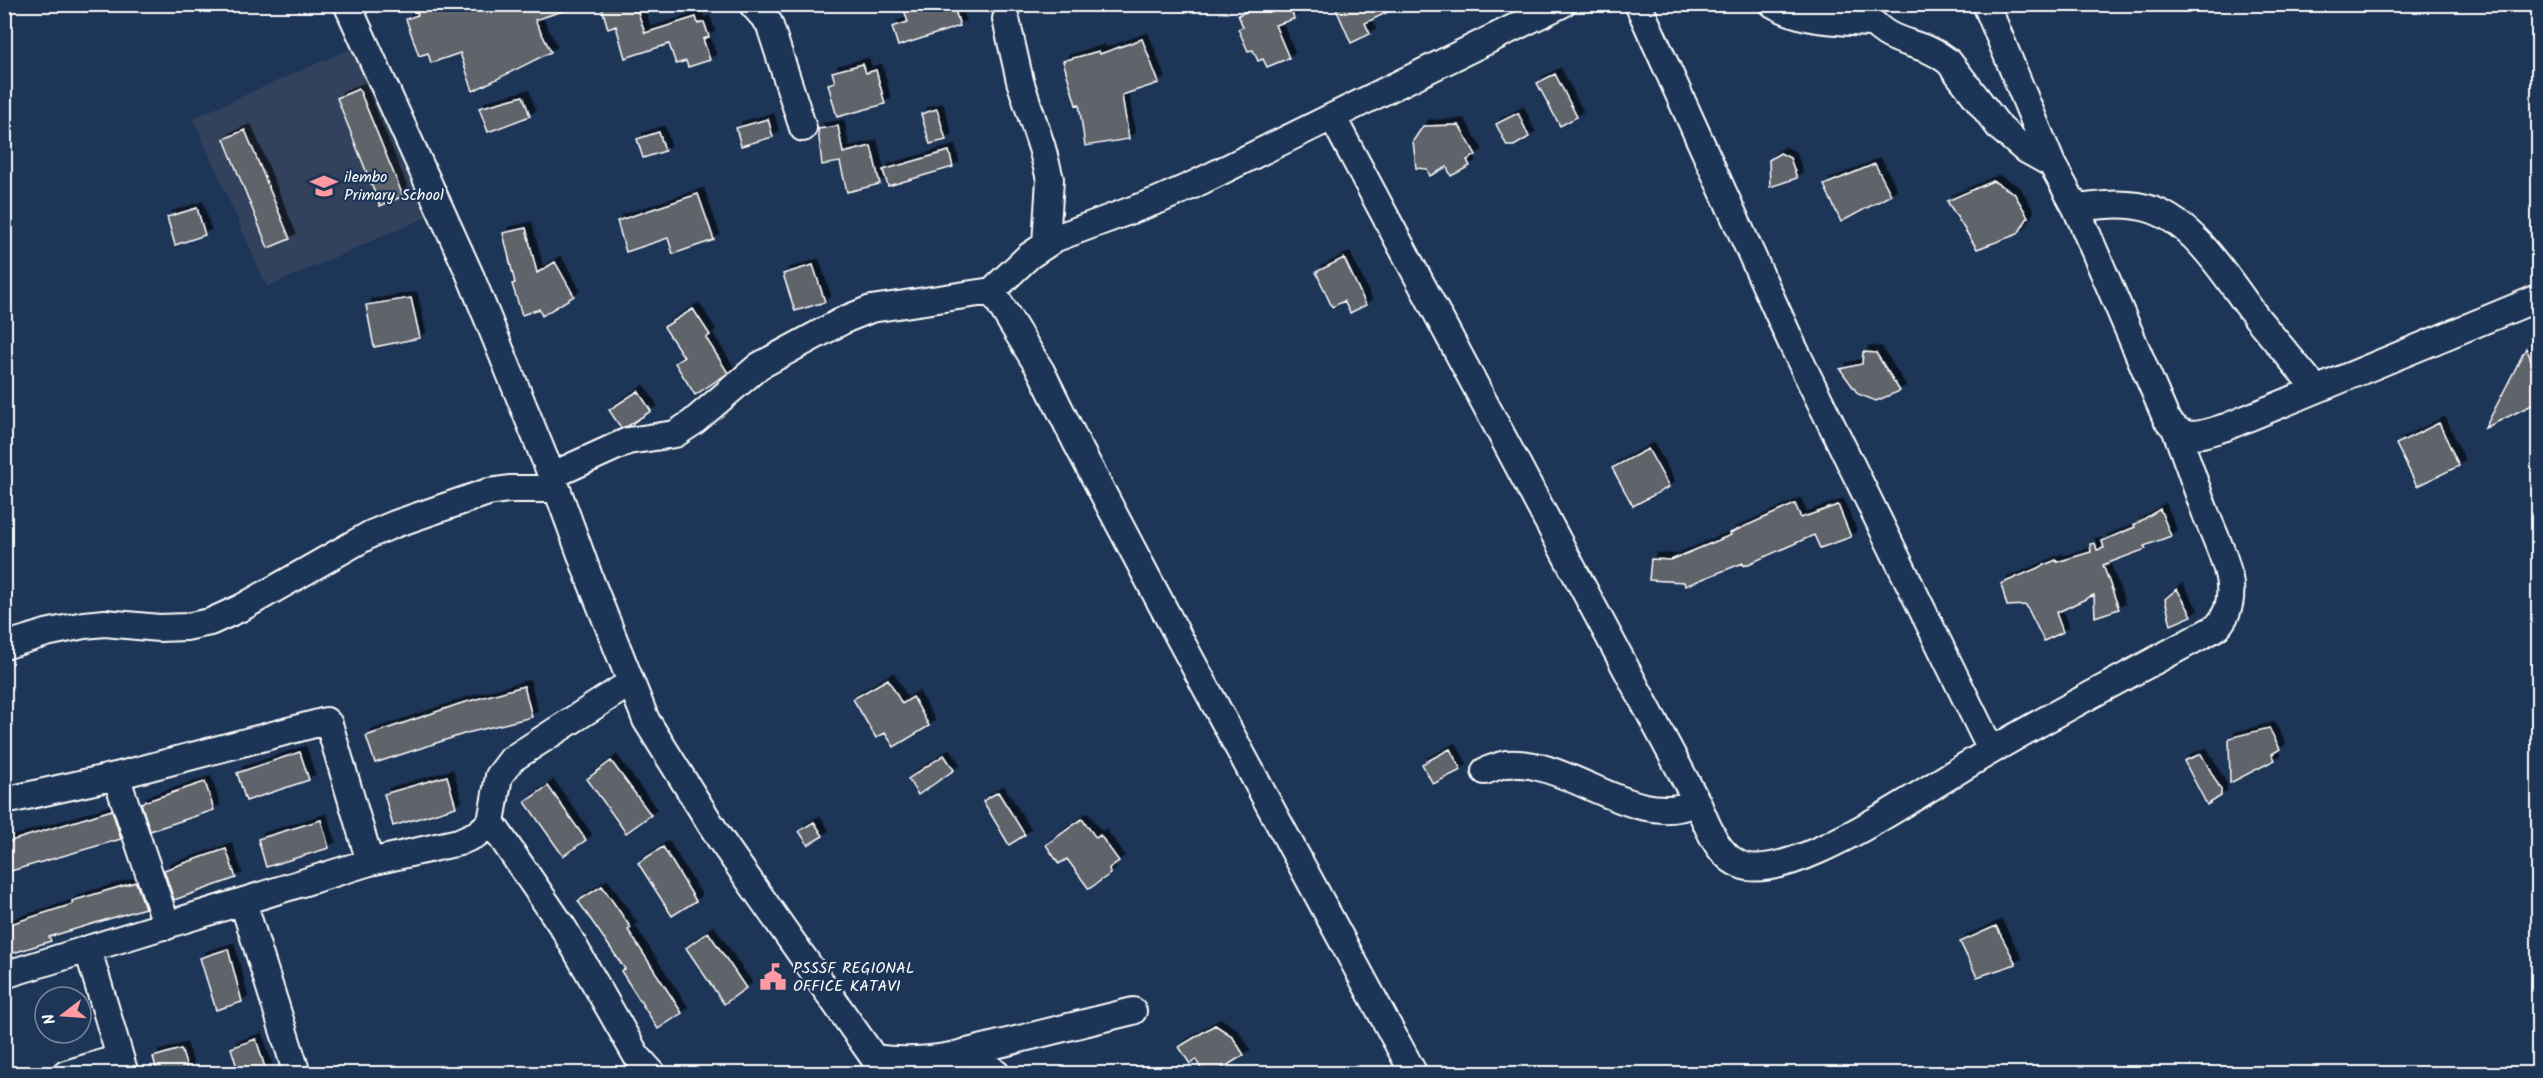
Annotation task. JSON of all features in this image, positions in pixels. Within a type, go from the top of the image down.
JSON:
[{"type":"street","points":[[346,4],[470,275],[646,720],[720,839],[878,1066],[972,1052],[1133,1011]]},
{"type":"street","points":[[752,4],[769,23],[804,128]]},
{"type":"street","points":[[4,646],[46,633],[84,625],[105,623],[159,628],[210,622],[241,608],[371,534],[395,524],[488,492],[554,483],[628,441],[675,434],[699,418],[759,366],[846,319],[871,309],[992,291],[1029,256],[1046,244],[1083,227],[1159,201],[1333,118],[1562,4]]},
{"type":"street","points":[[1638,4],[1792,344],[1991,750]]},
{"type":"street","points":[[1773,4],[1791,15],[1810,19],[1864,14],[1895,40],[1939,54],[1956,71],[2000,128],[2023,148],[2052,164]]},
{"type":"street","points":[[1333,118],[1717,845],[1733,861],[1748,867],[1763,867],[1818,850],[1991,750],[2217,627],[2224,619],[2230,585],[2225,560],[2176,431],[2166,418],[2076,208],[2052,164],[1986,4]]},
{"type":"street","points":[[1006,19],[1020,81],[1050,179],[1046,244]]},
{"type":"street","points":[[2076,208],[2106,204],[2133,205],[2154,210],[2181,225],[2219,266],[2316,389]]},
{"type":"street","points":[[992,291],[1041,371],[1160,601],[1414,1074]]},
{"type":"street","points":[[2176,431],[2191,436],[2226,427],[2538,298]]},
{"type":"street","points":[[4,975],[370,862],[459,842],[477,834],[491,822],[499,776],[512,759],[630,684]]},
{"type":"street","points":[[4,801],[116,776],[326,721],[329,724],[370,862]]},
{"type":"street","points":[[1485,771],[1505,764],[1534,767],[1634,803],[1667,810],[1682,809],[1696,802]]},
{"type":"street","points":[[116,776],[167,926]]},
{"type":"street","points":[[491,822],[564,929],[636,1055],[653,1074]]},
{"type":"street","points":[[243,902],[297,1074]]},
{"type":"street","points":[[66,1074],[122,1066],[88,950]]},
{"type":"street","points":[[972,1052],[997,1074]]},
{"type":"shaded area","points":[[355,47],[429,216],[267,287],[193,118]]},
{"type":"building","points":[[415,4],[571,4],[572,8],[535,20],[551,52],[473,91],[460,53],[431,63],[428,53],[419,56],[406,19],[418,15]]},
{"type":"building","points":[[601,4],[635,4],[645,33],[696,17],[698,24],[704,22],[709,37],[703,39],[710,60],[688,67],[686,61],[676,64],[669,44],[625,58],[616,26],[608,29]]},
{"type":"building","points":[[902,4],[953,4],[960,26],[898,46],[892,27],[908,22]]},
{"type":"building","points":[[1265,4],[1290,4],[1294,19],[1275,25],[1289,58],[1267,67],[1263,59],[1258,61],[1253,50],[1248,51],[1238,29],[1243,27],[1238,15]]},
{"type":"building","points":[[1334,4],[1404,4],[1365,23],[1370,34],[1351,43]]},
{"type":"building","points":[[1142,39],[1159,83],[1122,95],[1129,139],[1085,146],[1079,104],[1076,105],[1063,61],[1099,51],[1100,54]]},
{"type":"building","points":[[863,64],[866,73],[876,70],[885,104],[837,117],[828,84],[835,82],[832,72]]},
{"type":"building","points":[[1555,74],[1577,117],[1560,126],[1537,83]]},
{"type":"building","points":[[359,89],[403,196],[380,206],[337,98]]},
{"type":"building","points":[[523,96],[530,116],[488,132],[479,108]]},
{"type":"building","points":[[937,109],[946,140],[930,144],[921,114]]},
{"type":"building","points":[[1518,113],[1529,137],[1514,146],[1507,146],[1496,124]]},
{"type":"building","points":[[768,119],[773,137],[741,146],[736,128]]},
{"type":"building","points":[[1459,125],[1476,155],[1467,160],[1470,166],[1451,176],[1447,167],[1430,176],[1427,169],[1416,168],[1413,141],[1423,126]]},
{"type":"building","points":[[838,126],[843,153],[871,146],[880,184],[847,192],[840,162],[822,165],[818,129]]},
{"type":"building","points":[[245,130],[290,239],[268,248],[224,139]]},
{"type":"building","points":[[659,132],[665,151],[643,158],[637,139]]},
{"type":"building","points":[[949,151],[953,167],[888,186],[883,170]]},
{"type":"building","points":[[1780,153],[1790,158],[1797,178],[1770,187],[1769,160]]},
{"type":"building","points":[[1875,164],[1891,195],[1841,222],[1824,185]]},
{"type":"building","points":[[1993,181],[2014,193],[2028,217],[2018,234],[1977,249],[1947,201]]},
{"type":"building","points":[[698,194],[714,240],[673,254],[668,238],[626,252],[617,221]]},
{"type":"building","points":[[197,208],[205,235],[175,245],[167,217]]},
{"type":"building","points":[[526,228],[537,273],[555,262],[574,296],[542,316],[539,309],[522,315],[512,284],[515,283],[503,233]]},
{"type":"building","points":[[1344,258],[1366,305],[1350,313],[1344,301],[1332,307],[1316,272]]},
{"type":"building","points":[[813,265],[825,302],[795,311],[783,274]]},
{"type":"building","points":[[411,298],[420,338],[374,347],[366,305]]},
{"type":"building","points":[[693,309],[710,335],[706,338],[728,373],[695,395],[675,363],[684,357],[664,327]]},
{"type":"building","points":[[2526,348],[2538,376],[2538,402],[2485,428]]},
{"type":"building","points":[[1863,352],[1876,353],[1900,391],[1876,401],[1858,394],[1840,369],[1862,364]]},
{"type":"building","points":[[638,391],[651,411],[621,428],[609,410]]},
{"type":"building","points":[[2439,423],[2459,466],[2417,486],[2396,444]]},
{"type":"building","points":[[1648,449],[1669,487],[1633,506],[1612,468]]},
{"type":"building","points":[[1795,504],[1801,518],[1838,505],[1851,537],[1820,548],[1814,535],[1744,566],[1743,563],[1685,586],[1684,582],[1649,580],[1651,559],[1671,560],[1731,535],[1730,533]]},
{"type":"building","points":[[2160,509],[2171,536],[2144,546],[2146,549],[2103,565],[2119,609],[2095,617],[2094,595],[2056,613],[2063,632],[2044,641],[2026,605],[2007,606],[2001,584],[2056,560],[2057,562],[2091,552],[2090,544],[2095,543],[2097,550],[2104,548],[2102,541],[2135,527],[2134,525]]},
{"type":"building","points":[[2177,589],[2192,616],[2171,625],[2165,599]]},
{"type":"building","points":[[888,679],[902,704],[913,697],[929,726],[894,747],[885,733],[876,738],[853,699]]},
{"type":"building","points":[[524,686],[532,717],[467,733],[375,763],[366,736],[459,704]]},
{"type":"building","points":[[2269,728],[2280,749],[2272,754],[2275,760],[2230,783],[2229,738]]},
{"type":"building","points":[[1450,749],[1461,770],[1433,784],[1422,764]]},
{"type":"building","points":[[300,752],[309,780],[246,801],[237,773]]},
{"type":"building","points":[[2201,754],[2221,790],[2221,796],[2207,805],[2184,761]]},
{"type":"building","points":[[944,755],[954,770],[918,795],[908,779]]},
{"type":"building","points":[[611,761],[651,815],[626,833],[587,779]]},
{"type":"building","points":[[447,776],[456,807],[393,826],[384,794]]},
{"type":"building","points":[[205,782],[214,810],[150,831],[141,803]]},
{"type":"building","points":[[548,786],[586,840],[563,856],[525,802]]},
{"type":"building","points":[[998,792],[1025,835],[1009,845],[983,801]]},
{"type":"building","points":[[112,810],[121,839],[4,873],[4,843]]},
{"type":"building","points":[[1082,819],[1096,838],[1100,835],[1119,861],[1109,868],[1110,874],[1089,889],[1067,859],[1059,864],[1046,845]]},
{"type":"building","points":[[321,820],[329,848],[266,867],[258,839]]},
{"type":"building","points":[[814,822],[823,836],[808,845],[799,831]]},
{"type":"building","points":[[663,847],[696,901],[672,916],[638,863]]},
{"type":"building","points":[[226,849],[236,878],[174,900],[164,870]]},
{"type":"building","points":[[136,882],[145,908],[49,937],[51,941],[4,956],[4,926],[73,904],[72,901]]},
{"type":"building","points":[[602,886],[631,928],[628,930],[682,1013],[658,1029],[621,971],[625,969],[578,901]]},
{"type":"building","points":[[1996,926],[2016,964],[1977,977],[1960,942]]},
{"type":"building","points":[[708,932],[746,988],[724,1004],[686,948]]},
{"type":"building","points":[[228,949],[242,1002],[216,1010],[200,958]]},
{"type":"building","points":[[1215,1025],[1232,1036],[1244,1055],[1213,1074],[1204,1074],[1196,1060],[1190,1064],[1179,1047]]},
{"type":"building","points":[[256,1039],[267,1074],[239,1074],[231,1048]]},
{"type":"building","points":[[181,1049],[189,1074],[158,1074],[153,1057]]},
{"type":"place","name":"ilembo Primary School","points":[[324,186]]},
{"type":"place","name":"PSSSF REGIONAL OFFICE KATAVI","points":[[773,977]]}]
